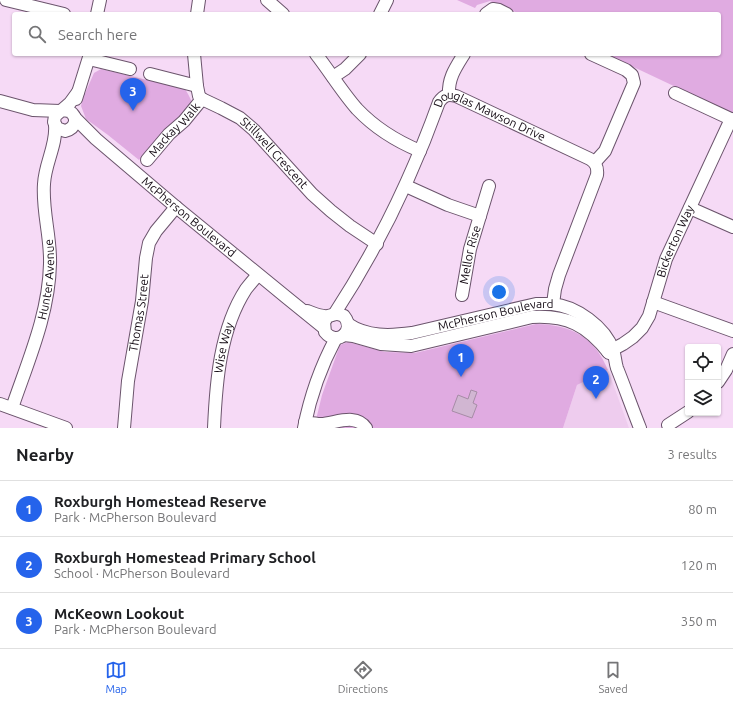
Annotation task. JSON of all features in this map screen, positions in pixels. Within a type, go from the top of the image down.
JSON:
[{"type":"street","points":[[6,0],[56,12]]},
{"type":"street","points":[[97,12],[100,0]]},
{"type":"street","points":[[197,12],[199,0]]},
{"type":"street","points":[[267,0],[282,8]]},
{"type":"street","points":[[381,12],[387,0]]},
{"type":"street","points":[[489,12],[493,9],[501,12]]},
{"type":"street","points":[[194,56],[197,86],[199,96],[202,99]]},
{"type":"street","points":[[318,56],[352,103],[370,121],[386,134],[402,144],[420,151]]},
{"type":"street","points":[[334,77],[345,69],[358,56]]},
{"type":"street","points":[[449,94],[450,78],[463,56]]},
{"type":"street","points":[[553,304],[559,275],[597,175],[598,168],[595,162],[606,151],[634,83],[632,75],[626,70],[595,56]]},
{"type":"street","points":[[78,92],[70,103],[55,116],[61,127],[73,127],[75,121],[74,105],[90,57],[130,69]]},
{"type":"street","points":[[150,74],[197,86]]},
{"type":"street","name":"Bickerton Way","points":[[611,351],[623,344],[642,328],[649,316],[658,281],[666,259],[732,120],[675,93]]},
{"type":"street","name":"Douglas Mawson Drive","points":[[305,425],[324,360],[349,292],[377,244],[406,186],[443,97],[449,94],[463,99],[595,162]]},
{"type":"street","name":"Mackay Walk","points":[[147,160],[169,134],[184,121],[202,99]]},
{"type":"street","name":"Stillwell Crescent","points":[[202,99],[240,118],[254,130],[312,194],[350,226],[377,244]]},
{"type":"street","name":"McPherson Boulevard","points":[[0,101],[32,110],[61,111]]},
{"type":"street","name":"McPherson Boulevard","points":[[32,110],[61,127],[84,133],[96,139]]},
{"type":"street","points":[[61,111],[69,111],[74,117]]},
{"type":"street","name":"McPherson Boulevard","points":[[74,117],[96,139],[258,275],[301,308],[317,315],[352,336],[381,344],[411,346],[525,319],[549,316],[579,325],[592,334],[611,351]]},
{"type":"street","name":"Hunter Avenue","points":[[12,408],[47,301],[50,262],[44,203],[44,185],[46,166],[56,135],[61,127]]},
{"type":"street","name":"Mellor Rise","points":[[406,186],[448,205],[480,216]]},
{"type":"street","name":"Mellor Rise","points":[[462,295],[470,249],[489,186]]},
{"type":"street","name":"Thomas Street","points":[[124,428],[128,381],[142,301],[149,243],[176,207]]},
{"type":"street","points":[[690,208],[733,228]]},
{"type":"street","name":"Wise Way","points":[[214,428],[217,384],[227,334],[235,309],[246,289],[258,275]]},
{"type":"street","points":[[653,302],[733,331]]},
{"type":"street","name":"McPherson Boulevard","points":[[336,326],[354,328],[383,335],[397,335],[412,333],[536,304],[553,304],[568,308],[582,314],[594,323],[604,334],[640,428]]},
{"type":"street","points":[[719,380],[726,370],[733,354]]},
{"type":"street","points":[[0,404],[66,428]]},
{"type":"street","points":[[668,425],[685,414]]},
{"type":"street","points":[[305,425],[355,420],[364,425],[366,428]]},
{"type":"shaded area","points":[[457,0],[733,0],[733,114],[610,56],[721,56],[721,12],[515,12],[490,1],[477,5],[475,8]]},
{"type":"shaded area","points":[[101,69],[185,89],[192,102],[178,118],[168,126],[139,160],[86,119],[81,106],[83,98],[94,73]]},
{"type":"shaded area","points":[[536,324],[560,327],[580,335],[596,349],[608,370],[577,385],[563,428],[314,428],[322,395],[340,345],[348,342],[385,352],[415,353]]},
{"type":"shaded area","points":[[608,370],[629,428],[563,428],[577,385]]},
{"type":"building","points":[[471,390],[477,392],[473,403],[477,405],[472,418],[452,411],[458,395],[468,399]]},
{"type":"place","name":"McKeown Lookout","points":[[133,111]]},
{"type":"place","name":"Roxburgh Homestead Reserve","points":[[461,377]]},
{"type":"place","name":"Roxburgh Homestead Primary School","points":[[596,399]]}]
